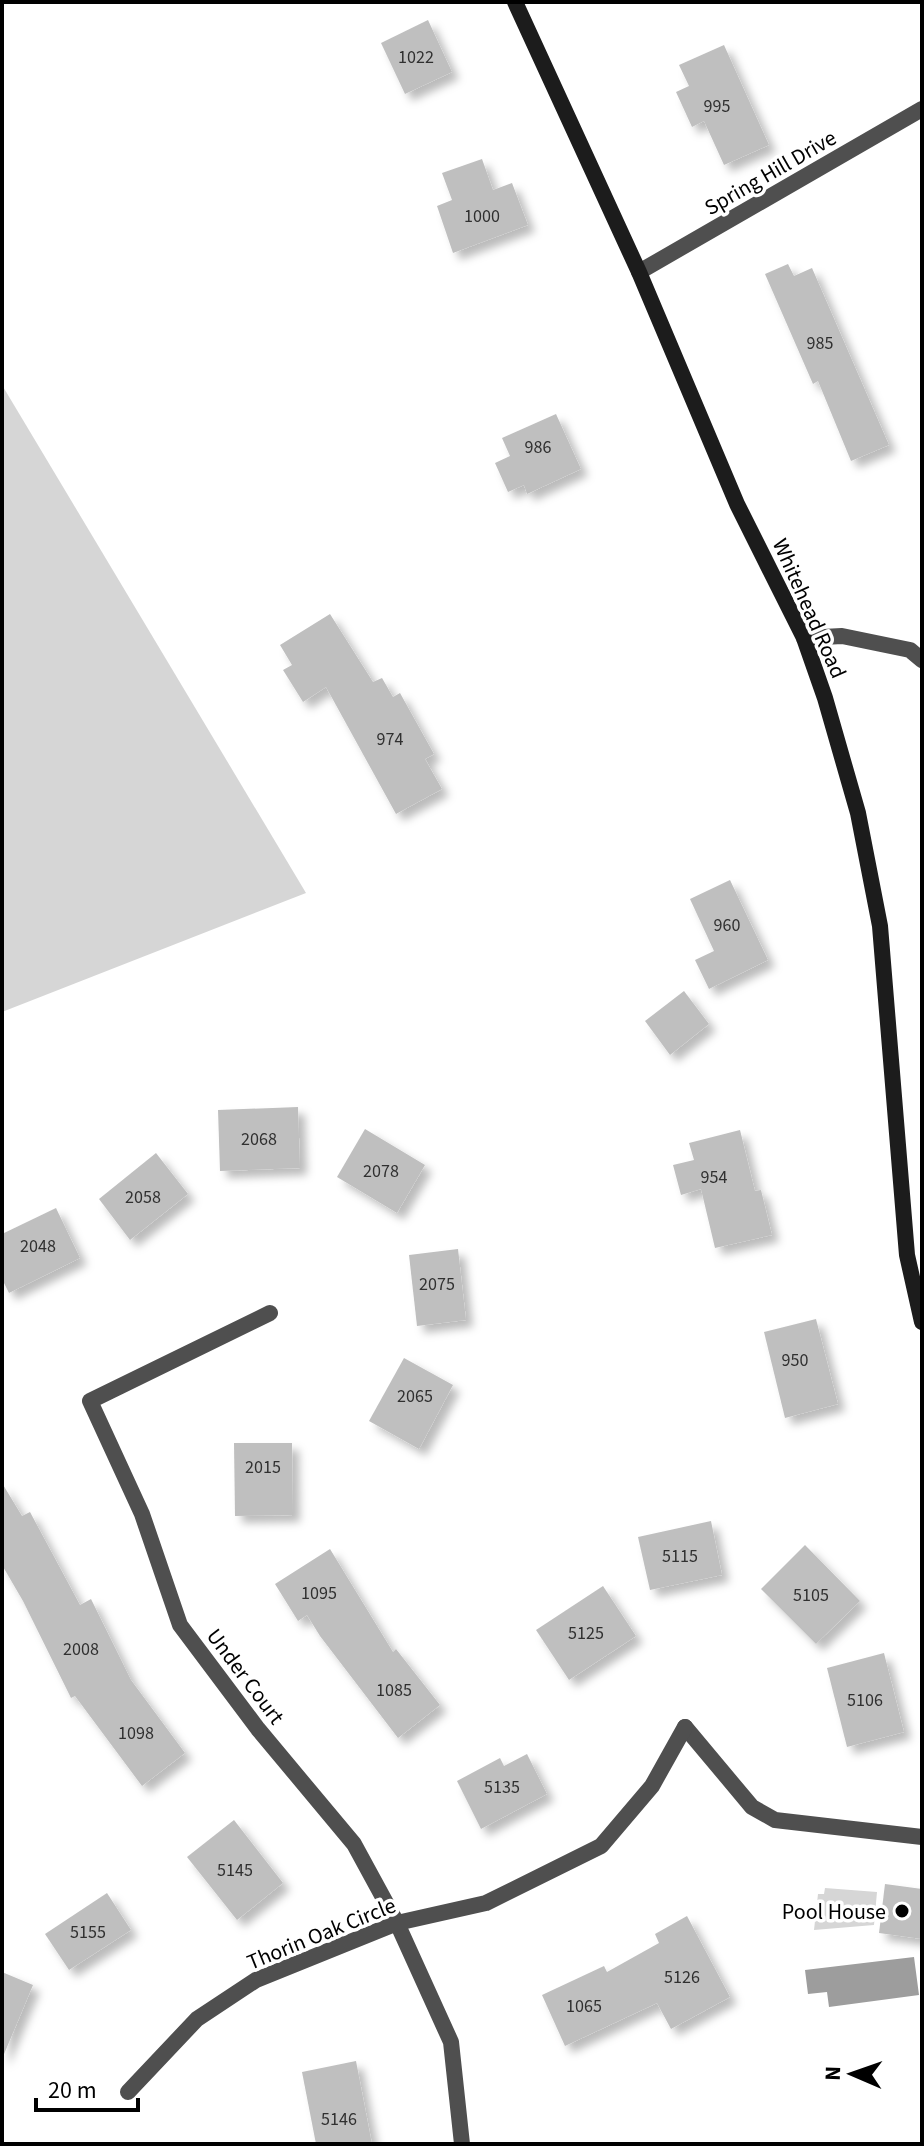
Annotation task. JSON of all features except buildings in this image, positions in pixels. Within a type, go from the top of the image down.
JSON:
[{"type":"street","name":"Whitehead Road","points":[[515,2],[639,272],[737,504],[804,638],[825,698],[858,813],[880,926],[907,1255],[922,1322]]},
{"type":"street","name":"Spring Hill Drive","points":[[639,272],[922,109]]},
{"type":"street","points":[[804,638],[842,636],[910,650],[922,660]]},
{"type":"street","name":"Under Court","points":[[270,1313],[90,1401],[142,1514],[180,1625],[258,1729],[354,1844],[397,1923],[451,2042],[462,2144]]},
{"type":"street","name":"Thorin Oak Circle","points":[[128,2092],[197,2019],[256,1980],[397,1923],[486,1903],[601,1846],[652,1786],[685,1727],[752,1807],[775,1820],[922,1837]]},
{"type":"shaded area","points":[[2,385],[306,893],[2,1012]]},
{"type":"shaded area","points":[[825,1888],[877,1892],[874,1925],[814,1930],[818,1894],[824,1894]]},
{"type":"shaded area","points":[[914,1957],[919,1995],[829,2007],[827,1992],[808,1994],[805,1970]]},
{"type":"place","name":"Pool House","points":[[902,1911]]}]
